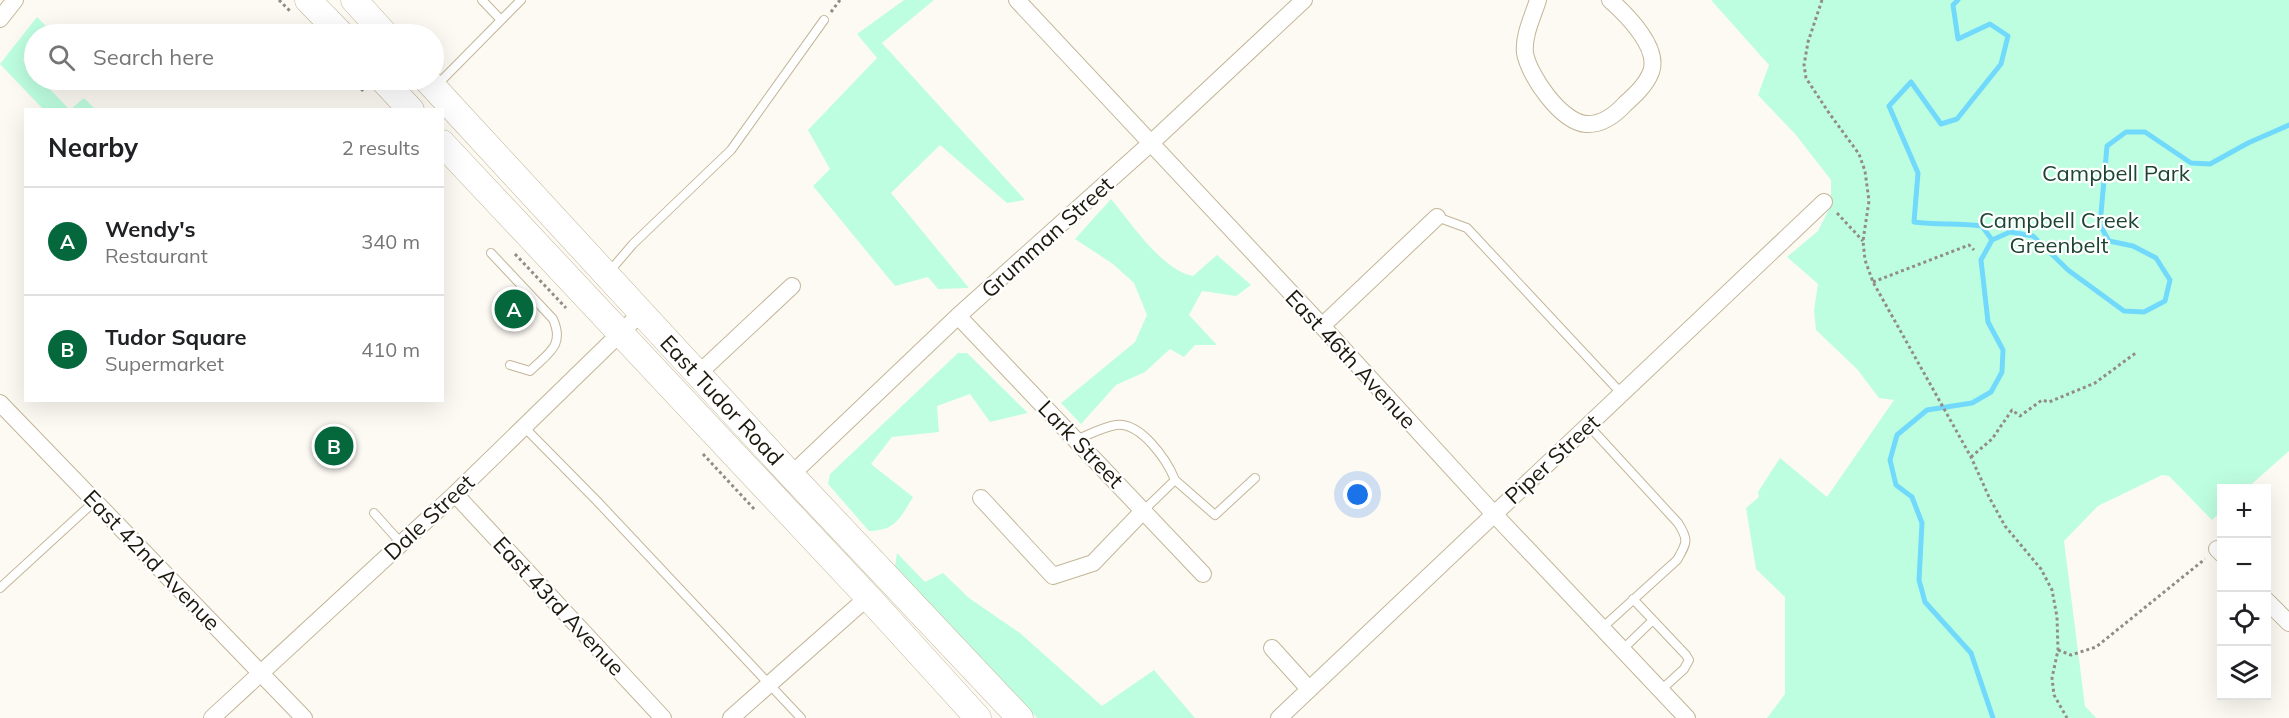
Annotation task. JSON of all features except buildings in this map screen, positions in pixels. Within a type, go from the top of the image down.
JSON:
[{"type":"main road","points":[[308,0],[331,24]]},
{"type":"main road","points":[[354,0],[376,24]]},
{"type":"main road","points":[[392,90],[409,108]]},
{"type":"main road","name":"East Tudor Road","points":[[437,90],[791,475],[1020,718]]},
{"type":"main road","name":"East Tudor Road","points":[[444,145],[868,597],[978,718]]},
{"type":"street","points":[[0,19],[15,0]]},
{"type":"street","name":"East 46th Avenue","points":[[1017,0],[1686,718]]},
{"type":"street","name":"Grumman Street","points":[[791,475],[958,316],[1151,143],[1304,0]]},
{"type":"street","points":[[1538,0],[1526,36],[1526,54],[1534,75],[1546,95],[1563,114],[1583,124],[1600,123],[1616,113],[1644,85],[1652,71],[1653,56],[1644,39],[1610,0]]},
{"type":"street","name":"Piper Street","points":[[1279,718],[1824,202]]},
{"type":"street","points":[[1322,326],[1437,217]]},
{"type":"street","points":[[698,374],[792,286]]},
{"type":"street","name":"Dale Street","points":[[212,718],[454,494],[641,313]]},
{"type":"street","name":"Lark Street","points":[[958,316],[1203,574]]},
{"type":"street","name":"East 42nd Avenue","points":[[0,403],[304,718]]},
{"type":"street","name":"East 43rd Avenue","points":[[454,494],[663,718]]},
{"type":"street","points":[[981,498],[1053,576],[1093,563],[1144,510]]},
{"type":"street","points":[[731,718],[868,597]]},
{"type":"street","points":[[2271,605],[2289,622]]},
{"type":"street","points":[[1272,648],[1310,689]]},
{"type":"lane","points":[[482,0],[501,20]]},
{"type":"lane","points":[[444,71],[522,0]]},
{"type":"lane","points":[[606,275],[633,244],[731,150],[824,20]]},
{"type":"lane","points":[[1437,217],[1467,228],[1622,393]]},
{"type":"lane","points":[[491,253],[552,319],[558,331],[555,346],[530,371],[510,365]]},
{"type":"lane","points":[[1076,440],[1117,425],[1125,426],[1141,434],[1158,450],[1170,467],[1175,480],[1215,515],[1255,478]]},
{"type":"lane","points":[[1588,425],[1678,523],[1686,535],[1685,546],[1677,560],[1602,628]]},
{"type":"lane","points":[[524,427],[597,501],[801,718]]},
{"type":"lane","points":[[1144,510],[1175,480]]},
{"type":"lane","points":[[0,588],[95,501]]},
{"type":"lane","points":[[374,513],[401,543]]},
{"type":"lane","points":[[1633,599],[1689,660],[1684,669],[1661,690]]},
{"type":"lane","points":[[1622,650],[1653,620]]},
{"type":"path","points":[[1822,0],[1808,42],[1804,65],[1806,78],[1828,114],[1859,154],[1869,201],[1863,241],[1864,260],[1873,282],[1971,457],[2005,526],[2041,569],[2052,590],[2057,617],[2058,650],[2052,678],[2054,695],[2067,718]]},
{"type":"path","points":[[1824,202],[1863,241]]},
{"type":"path","points":[[1873,282],[1969,245],[1974,250]]},
{"type":"path","points":[[1971,457],[1992,439],[2012,410],[2020,416],[2043,400],[2049,402],[2095,383],[2138,352]]},
{"type":"path","points":[[2058,650],[2071,655],[2096,647],[2217,554]]},
{"type":"green space","points":[[904,0],[934,0],[882,43],[1025,200],[1007,203],[940,145],[891,193],[969,288],[938,289],[928,277],[895,286],[813,186],[830,169],[808,130],[877,58],[857,34]]},
{"type":"green space","name":"Campbell Creek Greenbelt","points":[[1711,0],[2289,0],[2289,451],[2252,484],[2217,484],[2217,516],[2212,520],[2169,476],[2162,475],[2098,506],[2064,541],[2085,706],[2096,718],[1767,718],[1785,694],[1785,597],[1756,569],[1746,508],[1759,497],[1758,492],[1780,458],[1827,497],[1894,400],[1879,398],[1857,369],[1816,330],[1814,310],[1818,284],[1787,257],[1818,231],[1831,205],[1831,180],[1796,135],[1758,95],[1769,65]]},
{"type":"green space","points":[[37,17],[44,24],[31,24]]},
{"type":"green space","points":[[24,34],[24,89],[0,64]]},
{"type":"green space","points":[[25,90],[51,90],[68,108],[42,108]]},
{"type":"green space","points":[[84,98],[94,108],[72,108]]},
{"type":"green space","points":[[1111,199],[1148,244],[1181,272],[1193,276],[1217,255],[1251,285],[1236,296],[1202,291],[1189,315],[1217,345],[1195,345],[1184,357],[1170,349],[1145,372],[1116,385],[1081,424],[1061,403],[1135,342],[1147,315],[1134,283],[1113,264],[1075,239]]},
{"type":"green space","points":[[958,353],[967,353],[1028,413],[990,422],[970,394],[937,406],[939,432],[892,437],[871,464],[913,497],[901,517],[891,526],[869,531],[828,484],[830,474]]},
{"type":"green space","points":[[897,553],[925,582],[943,573],[969,598],[1020,633],[1102,706],[1154,670],[1195,718],[1037,718],[895,567]]},
{"type":"waterway","points":[[1958,0],[1953,5],[1958,39],[1990,24],[2008,36],[2001,64],[1957,119],[1941,124],[1911,82],[1889,106],[1918,173],[1914,222],[1982,226],[1992,240]]},
{"type":"waterway","points":[[1992,240],[2010,232],[2033,236],[2068,270],[2124,311],[2144,312],[2165,301],[2170,280],[2156,258],[2133,246],[2109,241],[2100,225],[2107,146],[2126,132],[2145,132],[2191,163],[2210,164],[2248,143],[2289,125]]},
{"type":"waterway","points":[[1992,240],[1981,260],[1988,322],[2003,350],[2002,372],[1991,392],[1972,403],[1927,410],[1897,435],[1890,460],[1896,485],[1912,497],[1922,523],[1919,580],[1925,602],[1971,653],[1993,718]]},
{"type":"place","name":"Wendy's","points":[[514,309]]},
{"type":"place","name":"Tudor Square","points":[[334,446]]},
{"type":"park label","name":"Campbell Park","points":[[2116,173]]}]
